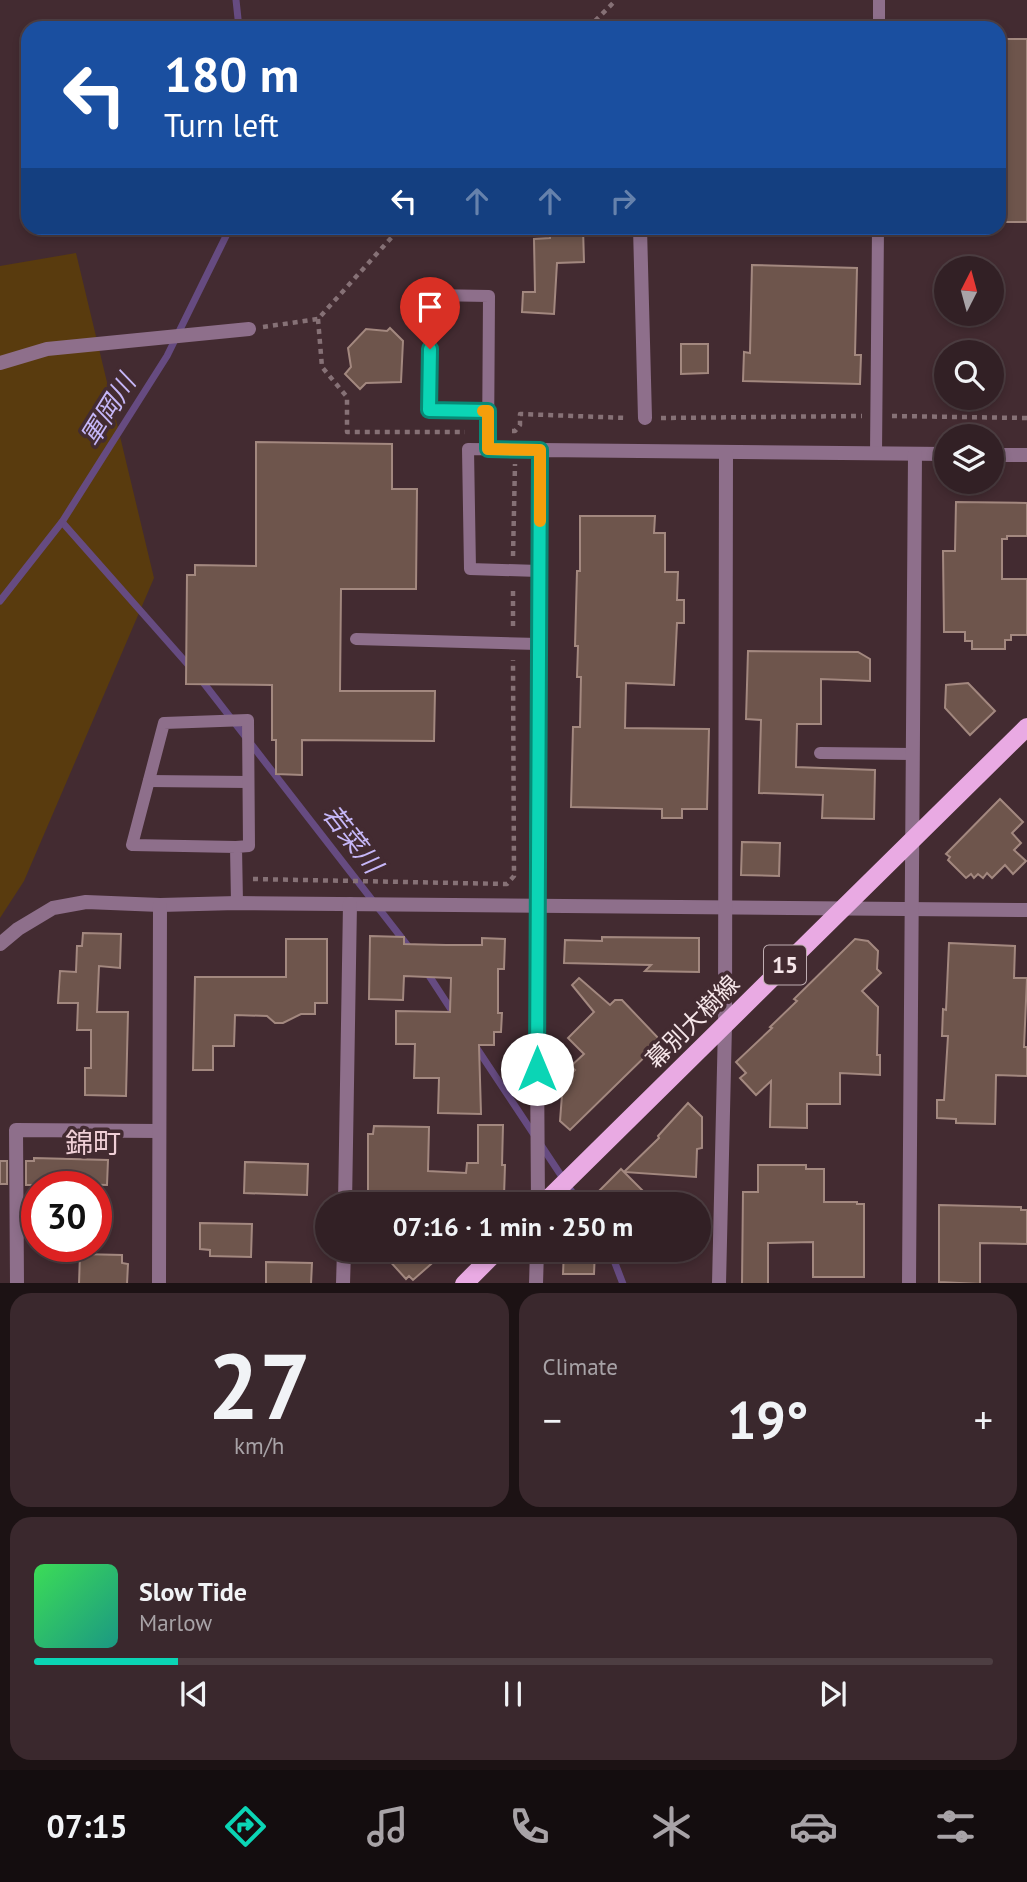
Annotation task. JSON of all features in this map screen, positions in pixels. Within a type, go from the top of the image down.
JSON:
[{"type":"main road","name":"幕別大樹線","points":[[555,1192],[1027,727]]},
{"type":"main road","points":[[464,1283],[486,1262]]},
{"type":"street","points":[[640,235],[645,418]]},
{"type":"street","points":[[0,362],[47,349],[249,329]]},
{"type":"street","points":[[538,1192],[536,906],[540,450],[934,454]]},
{"type":"street","points":[[719,1283],[724,1025],[726,453]]},
{"type":"street","points":[[909,1283],[915,454]]},
{"type":"street","points":[[1004,455],[1027,455]]},
{"type":"street","points":[[0,944],[18,929],[53,908],[86,902],[160,905],[237,903],[1027,910]]},
{"type":"street","points":[[345,1192],[350,904]]},
{"type":"street","points":[[159,1283],[160,905]]},
{"type":"street","points":[[17,1283],[16,1130],[158,1131]]},
{"type":"street","points":[[344,1262],[344,1283]]},
{"type":"street","points":[[536,1283],[537,1262]]},
{"type":"lane","points":[[879,21],[880,0]]},
{"type":"lane","points":[[876,454],[878,235]]},
{"type":"lane","points":[[488,411],[429,410],[431,295],[489,296],[488,449]]},
{"type":"lane","points":[[539,571],[470,569],[468,449],[540,450]]},
{"type":"lane","points":[[356,639],[538,643]]},
{"type":"lane","points":[[248,720],[248,846],[132,845],[149,781],[164,723],[248,720]]},
{"type":"lane","points":[[820,753],[913,754]]},
{"type":"lane","points":[[149,781],[248,782]]},
{"type":"lane","points":[[236,847],[237,903]]},
{"type":"path","points":[[595,21],[616,0]]},
{"type":"path","points":[[249,329],[318,319],[394,235]]},
{"type":"path","points":[[237,879],[507,884],[514,876],[512,643],[515,431]]},
{"type":"shaded area","points":[[76,253],[154,578],[24,881],[0,918],[0,266]]},
{"type":"building","points":[[1006,39],[1027,39],[1027,222],[1006,222]]},
{"type":"building","points":[[550,235],[583,235],[584,262],[557,263],[554,314],[522,312],[523,292],[535,292],[534,239],[550,238]]},
{"type":"building","points":[[752,265],[857,268],[855,355],[861,355],[860,384],[743,381],[744,352],[750,353]]},
{"type":"building","points":[[390,328],[403,341],[401,382],[366,383],[360,389],[345,374],[351,367],[348,348],[366,329],[387,331]]},
{"type":"building","points":[[681,344],[708,344],[708,373],[681,374]]},
{"type":"building","points":[[256,442],[392,444],[392,489],[417,489],[416,589],[341,589],[340,691],[435,691],[434,741],[302,740],[302,775],[276,774],[276,740],[272,740],[272,685],[186,684],[187,575],[195,575],[195,565],[256,566]]},
{"type":"building","points":[[956,502],[1027,503],[1027,536],[1007,536],[1007,539],[1002,539],[1002,579],[1027,579],[1027,635],[1011,635],[1011,640],[1005,640],[1005,649],[972,649],[972,641],[965,641],[965,632],[944,632],[943,551],[955,551]]},
{"type":"building","points":[[580,516],[655,516],[654,533],[665,533],[665,572],[678,572],[677,600],[684,600],[684,623],[677,623],[674,685],[626,683],[625,728],[709,729],[707,809],[682,809],[682,818],[662,818],[662,809],[571,807],[573,727],[580,727],[581,677],[577,677],[578,646],[575,646],[577,571],[580,571]]},
{"type":"building","points":[[748,651],[858,652],[870,659],[870,681],[821,679],[821,724],[797,724],[796,767],[875,770],[874,819],[822,818],[823,795],[759,793],[761,720],[746,719]]},
{"type":"building","points":[[968,683],[995,711],[970,735],[945,708],[946,685]]},
{"type":"building","points":[[1000,799],[1023,822],[1012,833],[1021,843],[1014,850],[1026,861],[1013,874],[1005,865],[992,878],[987,873],[983,878],[978,874],[974,878],[971,874],[966,878],[948,860],[950,857],[946,854]]},
{"type":"building","points":[[742,842],[780,843],[779,876],[741,875]]},
{"type":"building","points":[[83,933],[121,934],[120,968],[99,966],[97,1012],[128,1012],[126,1096],[85,1095],[85,1068],[91,1068],[91,1030],[77,1030],[78,1003],[58,1003],[60,971],[76,972],[77,946],[82,946]]},
{"type":"building","points":[[370,936],[404,937],[404,944],[446,945],[482,945],[482,938],[505,939],[504,969],[498,969],[501,1032],[494,1032],[494,1045],[479,1045],[481,1114],[438,1113],[439,1078],[414,1078],[415,1044],[396,1044],[396,1011],[450,1012],[451,978],[404,976],[403,1000],[369,999]]},
{"type":"building","points":[[602,937],[699,938],[699,972],[645,971],[651,965],[564,963],[565,940],[602,941]]},
{"type":"building","points":[[286,939],[327,939],[327,1003],[315,1003],[315,1014],[301,1014],[283,1023],[275,1023],[267,1016],[235,1015],[234,1046],[213,1046],[213,1070],[193,1070],[195,977],[286,977]]},
{"type":"building","points":[[855,939],[868,941],[878,951],[877,969],[881,973],[862,991],[878,1007],[877,1055],[880,1055],[880,1075],[840,1073],[840,1104],[807,1104],[807,1128],[770,1127],[771,1081],[756,1095],[740,1078],[746,1073],[736,1062],[772,1028],[770,1027],[797,1001],[794,999]]},
{"type":"building","points":[[949,943],[1015,946],[1014,978],[1027,978],[1024,1047],[1027,1047],[1027,1076],[996,1075],[995,1124],[956,1123],[956,1119],[937,1118],[937,1100],[944,1100],[948,1036],[942,1036]]},
{"type":"building","points":[[579,978],[610,1005],[615,1000],[622,1000],[661,1041],[570,1130],[560,1121],[563,1082],[575,1070],[571,1066],[584,1054],[568,1038],[594,1012],[572,985]]},
{"type":"building","points":[[688,1103],[702,1117],[702,1148],[697,1149],[696,1177],[624,1172],[659,1138]]},
{"type":"building","points":[[478,1125],[503,1125],[504,1192],[368,1192],[368,1134],[373,1134],[374,1126],[429,1127],[428,1171],[466,1173],[467,1163],[478,1163]]},
{"type":"building","points":[[34,1158],[108,1160],[108,1171],[26,1171],[26,1161],[34,1161]]},
{"type":"building","points":[[0,1161],[7,1161],[7,1184],[0,1184]]},
{"type":"building","points":[[245,1162],[308,1164],[307,1195],[244,1193]]},
{"type":"building","points":[[758,1165],[806,1165],[806,1169],[824,1169],[824,1202],[864,1204],[864,1277],[813,1277],[813,1242],[768,1243],[768,1283],[742,1283],[743,1192],[758,1192]]},
{"type":"building","points":[[621,1169],[644,1192],[598,1192]]},
{"type":"building","points":[[939,1205],[1021,1207],[1021,1210],[1027,1210],[1027,1244],[980,1243],[980,1283],[939,1282]]},
{"type":"building","points":[[200,1223],[252,1224],[251,1257],[210,1256],[210,1250],[200,1249]]},
{"type":"building","points":[[112,1255],[122,1255],[122,1263],[128,1264],[127,1283],[79,1283],[80,1262],[112,1262]]},
{"type":"building","points":[[266,1262],[312,1263],[311,1283],[266,1283]]},
{"type":"building","points":[[391,1262],[433,1262],[413,1280],[409,1276],[406,1279]]},
{"type":"building","points":[[564,1262],[594,1262],[594,1274],[563,1274]]},
{"type":"waterway","name":"軍岡川","points":[[236,0],[238,21]]},
{"type":"waterway","name":"軍岡川","points":[[0,601],[62,522],[167,356],[226,235]]},
{"type":"waterway","name":"若菜川","points":[[62,522],[191,668]]},
{"type":"waterway","name":"若菜川","points":[[199,677],[411,950]]},
{"type":"waterway","name":"若菜川","points":[[426,971],[454,1014]]},
{"type":"waterway","name":"若菜川","points":[[474,1044],[572,1192]]},
{"type":"waterway","name":"若菜川","points":[[615,1262],[623,1283]]},
{"type":"slow traffic","points":[[483,411],[488,411],[488,449],[540,450],[540,521]]},
{"type":"district","name":"錦町","points":[[93,1143]]},
{"type":"route","points":[[430,349],[429,410],[488,411],[488,449],[540,450],[537,1069]]}]
